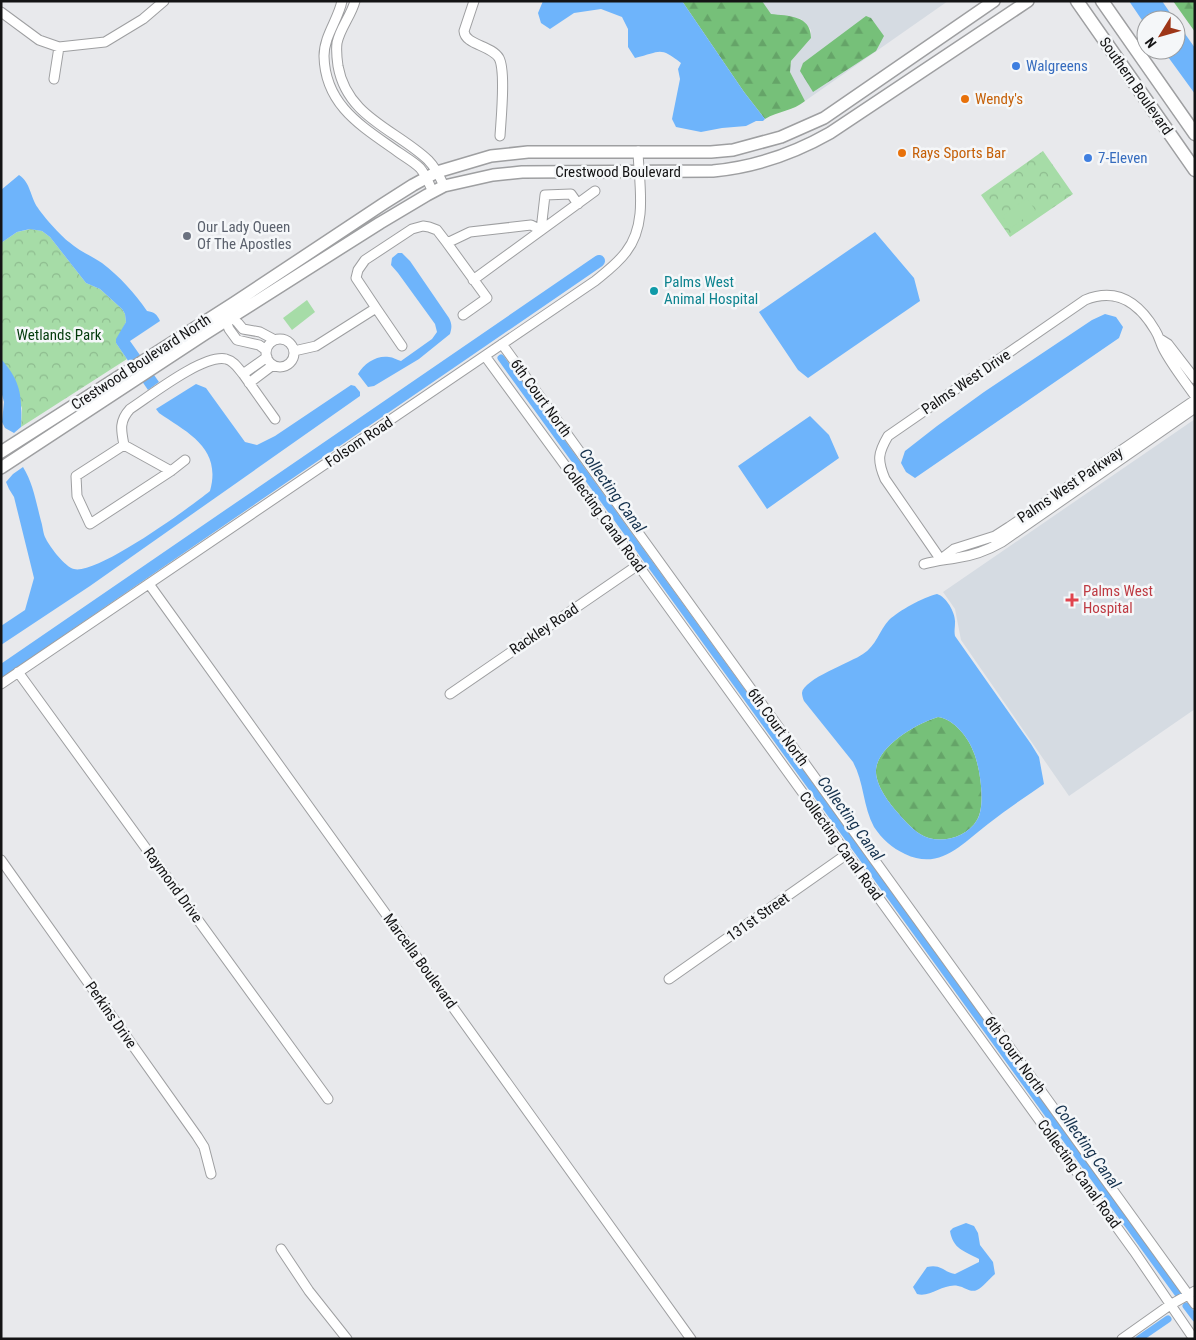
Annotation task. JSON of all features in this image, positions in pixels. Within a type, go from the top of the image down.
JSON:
[{"type":"highway","name":"Southern Boulevard","points":[[1077,1],[1195,170]]},
{"type":"highway","name":"Southern Boulevard","points":[[1102,1],[1195,134]]},
{"type":"main road","name":"Crestwood Boulevard","points":[[280,270],[382,204],[437,172],[491,156],[528,152],[711,152],[733,150],[781,137],[824,118],[994,1]]},
{"type":"main road","name":"Crestwood Boulevard","points":[[204,334],[227,316],[444,186],[494,174],[522,172],[713,171],[735,169],[784,156],[808,145],[856,116],[1028,1]]},
{"type":"main road","name":"Crestwood Boulevard North","points":[[1,468],[132,375],[227,316],[280,270]]},
{"type":"main road","name":"Crestwood Boulevard North","points":[[153,361],[204,334]]},
{"type":"main road","name":"Crestwood Boulevard North","points":[[1,452],[132,375]]},
{"type":"street","points":[[1,12],[39,40],[59,47],[106,42],[143,19],[164,1]]},
{"type":"street","points":[[342,1],[339,13],[326,42],[324,56],[328,82],[333,94],[339,104],[352,118],[420,168],[433,192]]},
{"type":"street","points":[[355,1],[337,44],[340,78],[344,88],[360,109],[428,160],[444,186]]},
{"type":"street","points":[[474,1],[464,35],[469,40],[493,51],[502,65],[500,136]]},
{"type":"street","points":[[54,79],[59,47]]},
{"type":"street","name":"Folsom Road","points":[[1,684],[595,281],[627,251],[635,236],[640,218],[638,151]]},
{"type":"street","points":[[474,280],[595,192]]},
{"type":"street","points":[[541,230],[545,195],[571,194],[578,204]]},
{"type":"street","points":[[447,243],[470,232],[531,224],[541,230]]},
{"type":"street","points":[[402,346],[356,278],[358,270],[365,260],[412,229],[423,226],[437,230],[487,298],[463,315]]},
{"type":"street","name":"Palms West Drive","points":[[940,560],[885,479],[880,467],[881,447],[888,436],[1079,305],[1096,296],[1105,294],[1118,296],[1132,303],[1144,314],[1160,339],[1162,347],[1195,396]]},
{"type":"street","points":[[293,351],[316,346],[376,308]]},
{"type":"street","points":[[227,316],[243,329],[260,332],[275,340]]},
{"type":"street","points":[[227,316],[229,329],[237,340],[259,346],[268,358],[281,367],[289,364],[293,351]]},
{"type":"street","points":[[246,379],[268,358],[271,342],[284,339],[293,351]]},
{"type":"street","name":"Palms West Drive","points":[[1160,339],[1168,344],[1195,379]]},
{"type":"street","name":"6th Court North","points":[[502,344],[1192,1294],[1195,1304]]},
{"type":"street","name":"Collecting Canal Road","points":[[485,356],[1134,1251],[1194,1339]]},
{"type":"street","points":[[171,471],[124,445],[121,430],[124,416],[130,410],[192,368],[214,359],[226,359],[235,364],[275,419]]},
{"type":"street","name":"Palms West Parkway","points":[[940,560],[954,549],[995,536],[1195,400]]},
{"type":"street","name":"Palms West Parkway","points":[[924,564],[957,558],[989,549],[1002,542],[1195,408]]},
{"type":"street","points":[[124,445],[76,476],[77,496],[90,524],[185,460]]},
{"type":"street","name":"Rackley Road","points":[[450,694],[638,565]]},
{"type":"street","name":"Marcella Boulevard","points":[[149,584],[691,1339]]},
{"type":"street","name":"Raymond Drive","points":[[18,672],[328,1099]]},
{"type":"street","name":"131st Street","points":[[669,979],[847,854]]},
{"type":"street","name":"Perkins Drive","points":[[1,860],[197,1136],[204,1147],[211,1174]]},
{"type":"street","points":[[281,1248],[309,1291],[347,1339]]},
{"type":"street","points":[[1122,1339],[1170,1305],[1192,1294]]},
{"type":"shaded area","points":[[762,1],[948,1],[805,101],[790,72],[791,61],[810,38],[811,30],[801,19],[770,14]]},
{"type":"shaded area","name":"Palms West Hospital","points":[[1195,419],[1195,709],[1069,796],[961,640],[955,609],[943,592]]},
{"type":"green space","points":[[682,1],[762,1],[771,14],[791,16],[803,21],[810,30],[811,38],[791,61],[790,72],[805,101],[796,107],[765,119],[744,92]]},
{"type":"green space","points":[[1173,1],[1195,1],[1195,32],[1186,19],[1186,10],[1179,10]]},
{"type":"green space","points":[[866,16],[871,18],[884,36],[876,51],[813,92],[800,71],[803,63]]},
{"type":"green space","points":[[1043,151],[1073,194],[1010,237],[981,195]]},
{"type":"green space","points":[[1027,198],[1035,210],[1011,228],[1002,216]]},
{"type":"green space","name":"Wetlands Park","points":[[31,229],[42,231],[50,237],[86,283],[100,289],[122,309],[126,322],[116,343],[127,359],[21,427],[22,408],[1,359],[1,243],[17,232]]},
{"type":"green space","points":[[307,300],[315,312],[292,330],[283,318]]},
{"type":"green space","points":[[938,717],[950,721],[969,741],[978,768],[982,796],[980,813],[972,827],[959,836],[943,839],[927,837],[917,832],[908,824],[884,794],[876,773],[877,764],[889,746],[919,725]]},
{"type":"water","points":[[543,1],[682,1],[744,92],[765,119],[746,126],[701,132],[676,127],[672,119],[680,79],[678,69],[681,63],[664,52],[655,52],[635,58],[628,47],[628,29],[622,17],[601,9],[574,13],[550,29],[541,23],[538,13]]},
{"type":"water","points":[[1129,1],[1162,1],[1168,10],[1136,10]]},
{"type":"water","points":[[1186,35],[1195,48],[1195,94],[1170,60],[1186,60]]},
{"type":"water","points":[[19,175],[26,182],[35,204],[57,231],[81,251],[109,268],[137,297],[147,311],[158,317],[160,321],[130,341],[159,382],[148,390],[116,343],[116,339],[126,322],[122,309],[100,289],[86,283],[50,237],[42,231],[30,229],[17,232],[1,243],[1,190]]},
{"type":"water","points":[[875,232],[914,278],[920,301],[808,378],[798,370],[759,312]]},
{"type":"water","points":[[398,253],[402,253],[410,261],[449,318],[451,332],[419,359],[374,386],[368,387],[358,374],[367,363],[380,357],[392,357],[401,361],[432,339],[437,332],[435,324],[391,265],[392,258]]},
{"type":"water","points":[[1105,314],[1116,317],[1123,327],[1119,338],[915,478],[906,472],[901,463],[905,451],[984,392],[1092,320]]},
{"type":"water","points":[[1,359],[17,383],[21,399],[21,427],[14,433],[5,428],[2,422],[4,402],[1,391]]},
{"type":"water","points":[[196,384],[206,388],[245,442],[257,445],[275,436],[351,385],[355,386],[360,392],[360,396],[90,586],[1,645],[1,626],[25,610],[34,578],[14,497],[6,482],[23,467],[32,486],[45,537],[66,565],[74,569],[86,568],[102,562],[143,539],[210,491],[211,463],[207,453],[191,435],[156,409]]},
{"type":"water","points":[[810,416],[829,435],[839,458],[767,509],[738,466]]},
{"type":"water","points":[[937,594],[941,596],[950,606],[955,619],[955,636],[1039,757],[1044,784],[960,847],[940,857],[929,859],[918,858],[900,852],[877,831],[870,819],[857,770],[853,762],[804,701],[802,693],[810,682],[867,651],[889,620],[894,616]],"holes":[[[938,717],[955,725],[972,747],[980,777],[982,797],[980,814],[972,827],[959,836],[935,839],[917,832],[900,816],[884,794],[876,773],[877,764],[882,755],[898,738],[929,720]]]},
{"type":"water","points":[[966,1223],[974,1226],[978,1233],[980,1245],[993,1262],[995,1274],[982,1287],[974,1291],[953,1286],[927,1294],[917,1294],[913,1287],[927,1267],[939,1267],[955,1274],[979,1262],[979,1259],[957,1246],[951,1237],[950,1231],[953,1228]]},
{"type":"waterway","points":[[1,671],[599,261]]},
{"type":"waterway","name":"Collecting Canal","points":[[501,358],[1178,1294]]},
{"type":"waterway","name":"Collecting Canal","points":[[1186,1306],[1195,1318]]},
{"type":"waterway","points":[[1139,1339],[1168,1319]]},
{"type":"place","name":"Walgreens","points":[[1016,66]]},
{"type":"place","name":"Wendy's","points":[[965,99]]},
{"type":"place","name":"Rays Sports Bar","points":[[902,153]]},
{"type":"place","name":"7-Eleven","points":[[1088,158]]},
{"type":"place","name":"Our Lady Queen Of The Apostles","points":[[187,236]]},
{"type":"place","name":"Palms West Animal Hospital","points":[[654,291]]},
{"type":"place","name":"Palms West Hospital","points":[[1072,600]]}]
